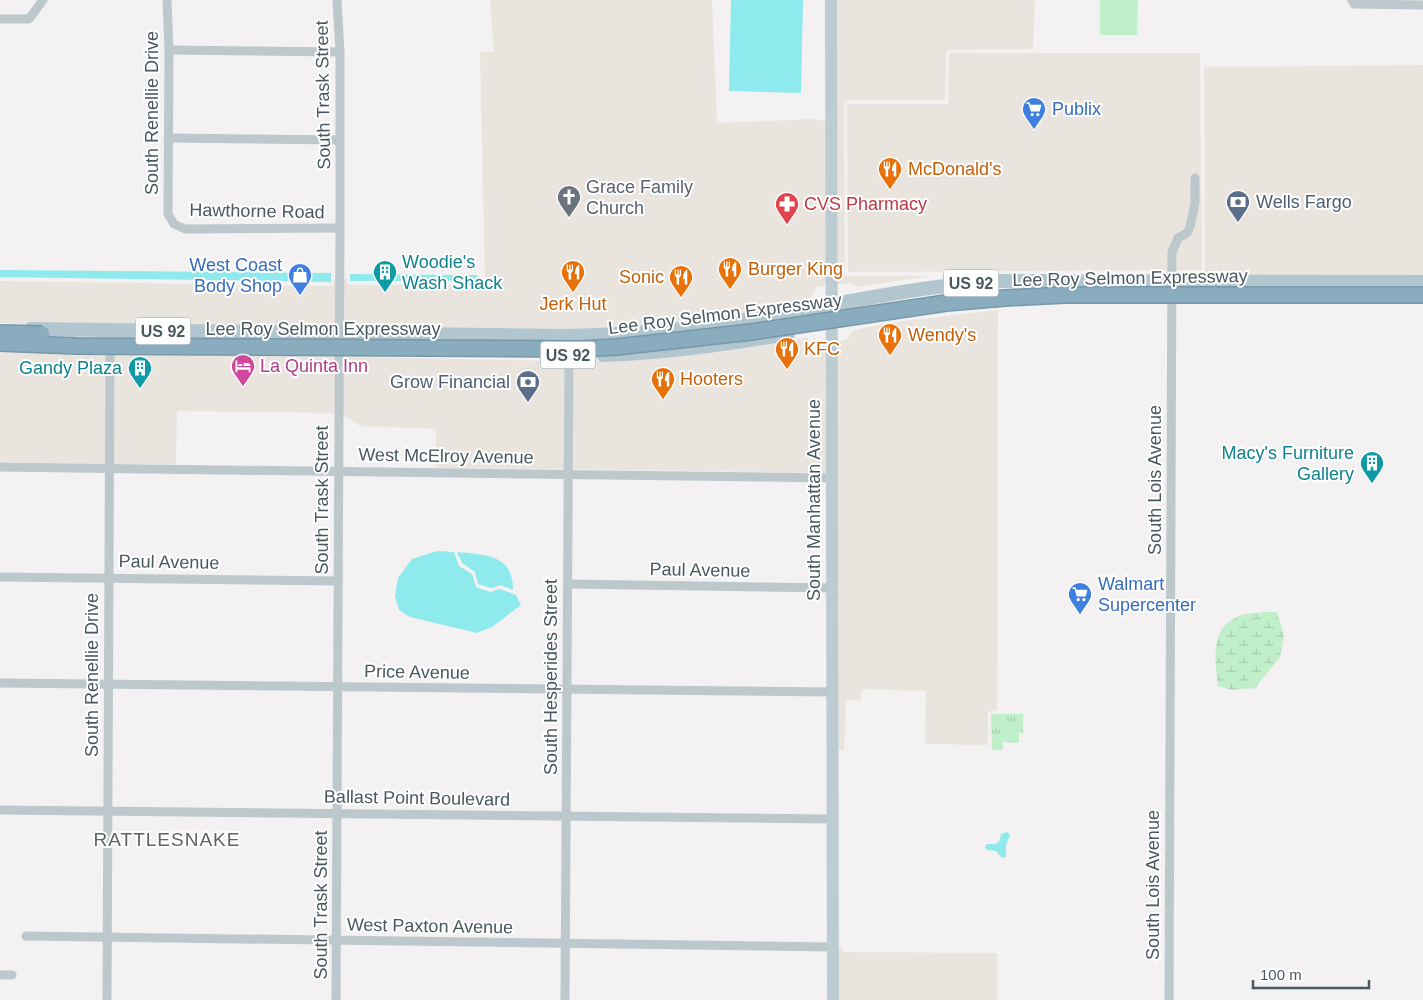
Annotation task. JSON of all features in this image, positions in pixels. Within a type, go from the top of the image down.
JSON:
[{"type":"highway","name":"Lee Roy Selmon Expressway","points":[[0,333],[78,336],[579,340],[654,336],[945,296],[1034,288],[1423,287]]},
{"type":"highway","name":"Lee Roy Selmon Expressway","points":[[0,344],[579,349],[686,341],[946,303],[1005,298],[1064,295],[1423,295]]},
{"type":"main road","name":"US 92","points":[[0,328],[216,332],[611,335],[713,325],[832,305],[883,294],[956,284],[1046,281],[1423,282]]},
{"type":"main road","points":[[831,326],[839,315],[848,308],[858,305],[944,292],[957,288],[1039,284],[1046,281]]},
{"type":"main road","points":[[1067,299],[1077,295],[1144,295],[1161,292],[1173,281]]},
{"type":"main road","points":[[1172,300],[1182,290],[1195,286],[1390,286],[1399,282]]},
{"type":"main road","name":"US 92","points":[[0,344],[77,348],[225,351],[623,354],[673,351],[730,344],[921,310],[1005,301],[1067,299],[1423,301]]},
{"type":"main road","points":[[623,354],[642,348],[722,339],[804,324],[823,315],[832,305]]},
{"type":"main road","points":[[77,348],[107,336],[109,330]]},
{"type":"main road","points":[[110,349],[119,338],[128,335],[204,336],[216,332]]},
{"type":"main road","points":[[225,351],[242,346],[330,345],[339,333]]},
{"type":"main road","points":[[339,352],[344,342],[355,337],[424,338],[432,334]]},
{"type":"main road","points":[[480,354],[511,347],[595,346],[603,344],[611,335]]},
{"type":"street","points":[[0,19],[29,19],[43,0]]},
{"type":"street","name":"South Renellie Drive","points":[[167,0],[169,50],[168,214],[174,224]]},
{"type":"street","name":"South Trask Street","points":[[336,1000],[340,228],[340,52],[337,0]]},
{"type":"street","name":"South Manhattan Avenue","points":[[831,0],[831,478],[834,692],[833,1000]]},
{"type":"street","points":[[1352,0],[1354,4],[1423,5]]},
{"type":"street","points":[[169,50],[340,52]]},
{"type":"street","points":[[168,138],[340,140]]},
{"type":"street","name":"South Lois Avenue","points":[[1169,1000],[1172,252],[1178,238],[1187,233],[1190,227],[1196,203],[1195,178]]},
{"type":"street","name":"Hawthorne Road","points":[[174,224],[185,229],[340,228]]},
{"type":"street","name":"South Renellie Drive","points":[[107,1000],[110,349]]},
{"type":"street","name":"South Hesperides Street","points":[[565,1000],[569,355]]},
{"type":"street","name":"West McElroy Avenue","points":[[0,467],[831,478]]},
{"type":"street","name":"Paul Avenue","points":[[0,577],[338,581]]},
{"type":"street","name":"Paul Avenue","points":[[568,584],[832,588]]},
{"type":"street","name":"Price Avenue","points":[[0,682],[834,692]]},
{"type":"street","name":"Ballast Point Boulevard","points":[[0,810],[834,819]]},
{"type":"street","name":"West Paxton Avenue","points":[[26,936],[833,946]]},
{"type":"street","points":[[0,975],[12,975]]},
{"type":"shaded area","points":[[490,0],[712,0],[717,123],[813,119],[827,121],[828,285],[816,287],[808,302],[675,324],[588,330],[343,329],[344,279],[347,279],[347,283],[350,285],[477,285],[480,281],[485,281],[480,52],[494,52]]},
{"type":"shaded area","points":[[835,0],[1035,0],[1033,49],[948,50],[946,53],[945,100],[847,100],[844,102],[845,275],[930,276],[858,287],[850,283],[835,284]]},
{"type":"shaded area","points":[[949,53],[1200,53],[1202,270],[848,272],[847,104],[948,104]]},
{"type":"shaded area","points":[[1423,65],[1423,277],[1177,275],[1203,273],[1205,269],[1204,67]]},
{"type":"shaded area","points":[[334,279],[336,279],[335,329],[0,323],[0,281],[331,286]]},
{"type":"shaded area","points":[[998,310],[997,710],[988,712],[988,745],[925,744],[925,691],[863,689],[861,691],[861,701],[849,700],[846,703],[844,750],[838,750],[835,343],[847,339],[853,331],[863,328],[903,321]]},
{"type":"shaded area","points":[[808,337],[808,342],[815,348],[827,345],[827,473],[572,469],[573,361],[672,357],[760,346]]},
{"type":"shaded area","points":[[0,350],[106,353],[106,464],[0,462]]},
{"type":"shaded area","points":[[114,354],[335,357],[335,413],[177,411],[176,464],[114,464]]},
{"type":"shaded area","points":[[343,357],[565,361],[564,469],[436,468],[436,429],[360,426],[343,415]]},
{"type":"shaded area","points":[[837,947],[842,947],[843,951],[846,952],[997,953],[997,1000],[837,1000]]},
{"type":"green space","points":[[1100,0],[1138,0],[1137,35],[1100,35]]},
{"type":"green space","points":[[1277,612],[1284,636],[1280,657],[1255,688],[1233,690],[1218,686],[1215,658],[1221,630],[1227,623],[1238,616]]},
{"type":"green space","points":[[991,714],[1023,714],[1023,733],[1019,733],[1019,743],[1003,742],[1003,750],[992,750]]},
{"type":"water","points":[[731,0],[803,0],[801,93],[729,91]]},
{"type":"water","points":[[0,270],[331,273],[331,282],[0,277]]},
{"type":"water","points":[[350,274],[477,275],[477,281],[350,281]]},
{"type":"water","points":[[437,551],[454,552],[459,566],[472,574],[476,587],[490,592],[500,589],[516,595],[521,605],[492,627],[477,633],[410,617],[399,610],[395,596],[398,578],[412,559]]},
{"type":"water","points":[[457,552],[487,556],[503,563],[512,578],[513,590],[501,585],[491,588],[478,584],[475,572],[462,563]]},
{"type":"water","points":[[1007,832],[1010,835],[1006,845],[1006,857],[1002,858],[996,851],[987,850],[985,847],[987,844],[999,842],[1001,834]]},
{"type":"place","name":"Publix","points":[[1034,130]]},
{"type":"place","name":"McDonald's","points":[[890,190]]},
{"type":"place","name":"Grace Family Church","points":[[569,218]]},
{"type":"place","name":"Wells Fargo","points":[[1238,223]]},
{"type":"place","name":"CVS Pharmacy","points":[[787,225]]},
{"type":"place","name":"Burger King","points":[[730,290]]},
{"type":"place","name":"Woodie's Wash Shack","points":[[385,293]]},
{"type":"place","name":"Jerk Hut","points":[[573,293]]},
{"type":"place","name":"West Coast Body Shop","points":[[300,296]]},
{"type":"place","name":"Sonic","points":[[681,298]]},
{"type":"place","name":"Wendy's","points":[[890,356]]},
{"type":"place","name":"KFC","points":[[787,370]]},
{"type":"place","name":"La Quinta Inn","points":[[243,387]]},
{"type":"place","name":"Gandy Plaza","points":[[140,389]]},
{"type":"place","name":"Hooters","points":[[663,400]]},
{"type":"place","name":"Grow Financial","points":[[528,403]]},
{"type":"place","name":"Macy's Furniture Gallery","points":[[1372,484]]},
{"type":"place","name":"Walmart Supercenter","points":[[1080,615]]},
{"type":"district","name":"RATTLESNAKE","points":[[167,839]]}]
